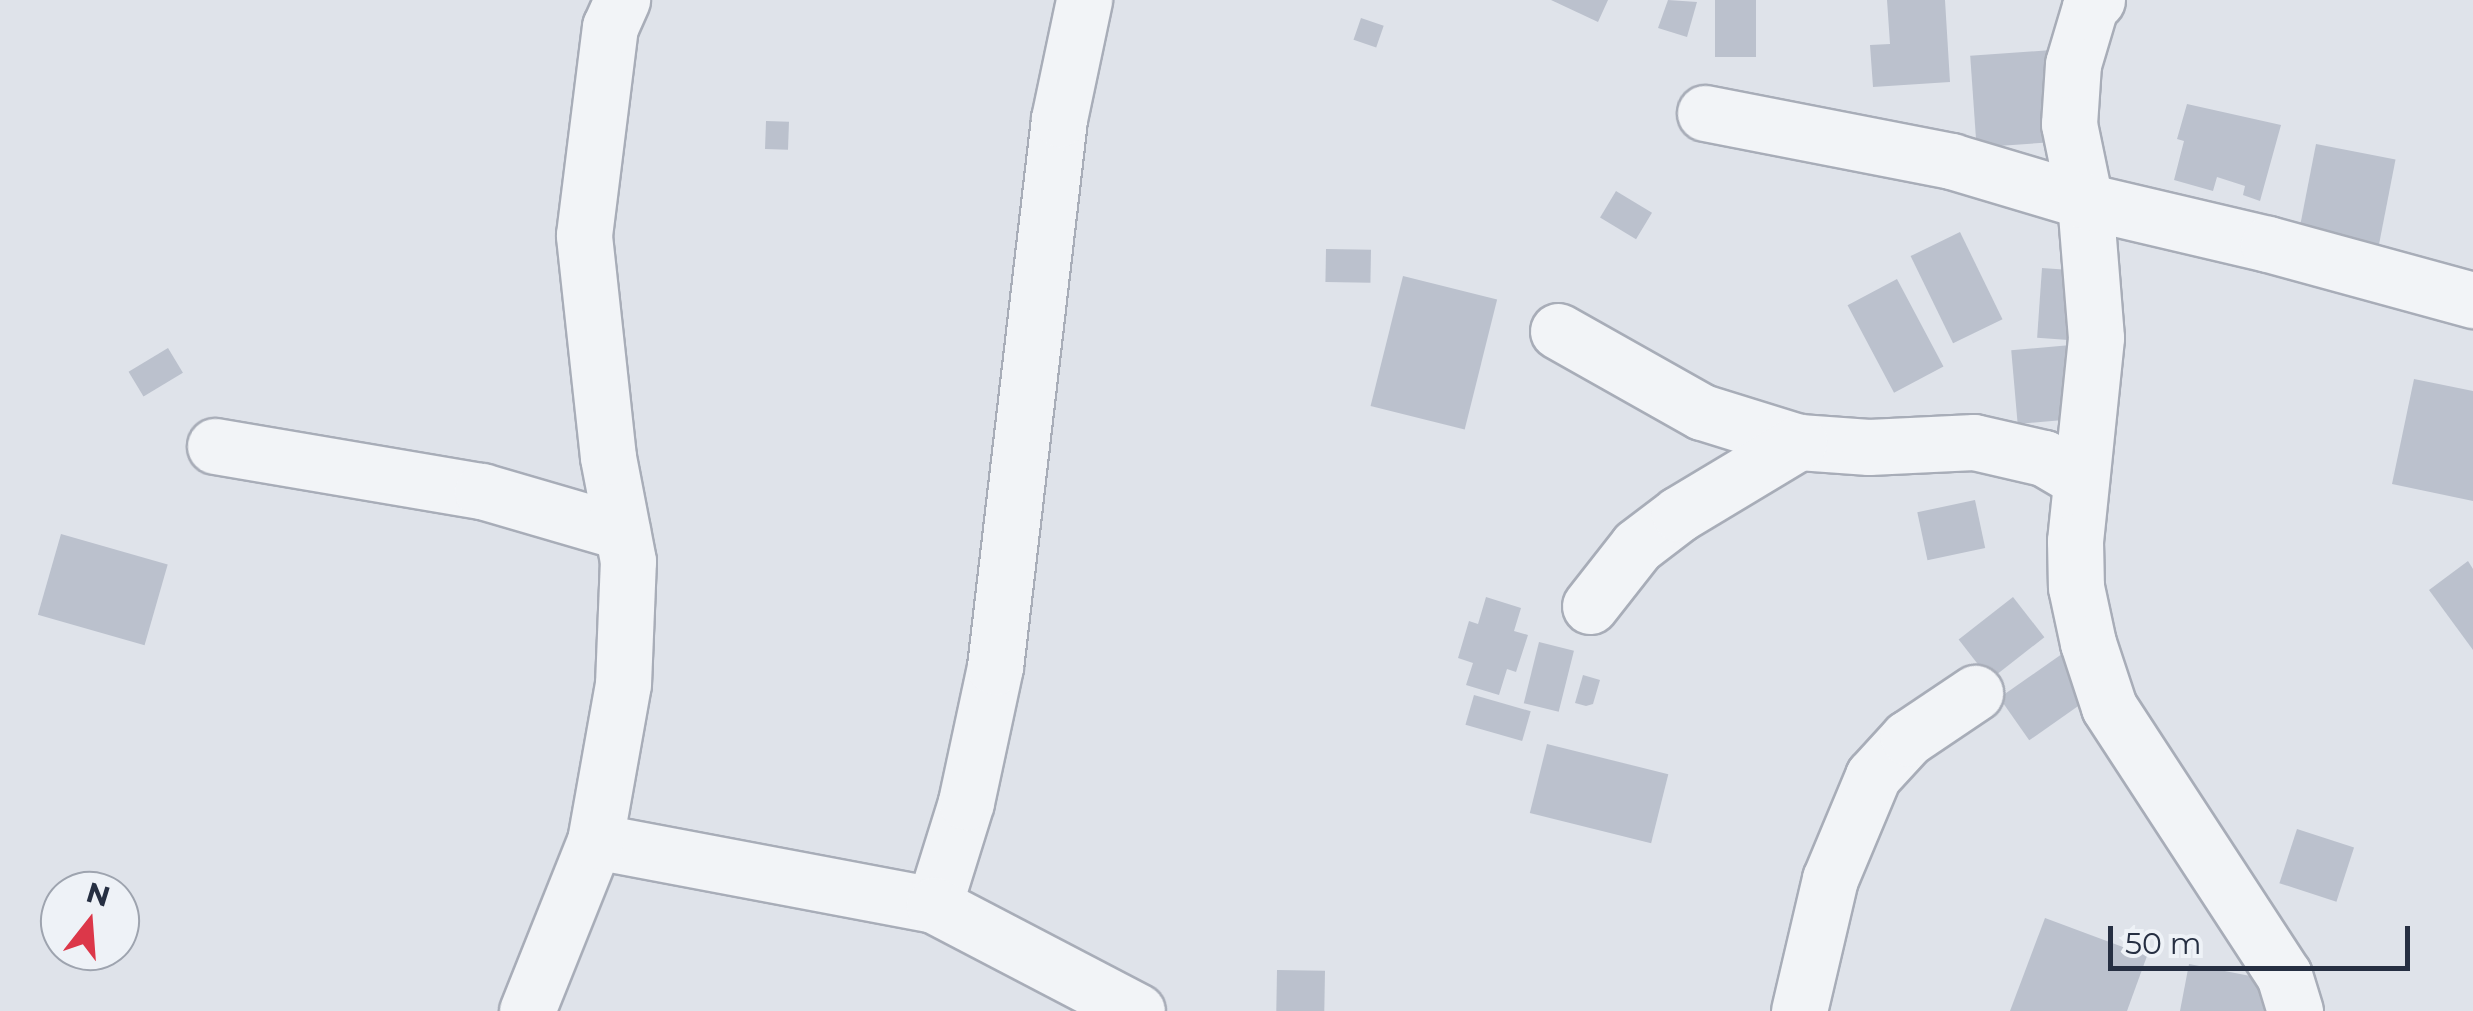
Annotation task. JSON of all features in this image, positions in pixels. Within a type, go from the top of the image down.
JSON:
[{"type":"street","points":[[527,1011],[595,842],[622,684],[628,562],[608,457],[584,236],[610,27],[622,0]]},
{"type":"street","points":[[934,905],[966,802],[995,667],[1059,119],[1084,0]]},
{"type":"street","points":[[2097,0],[2090,7],[2073,64],[2070,109],[2085,201],[2096,338],[2081,480],[2076,586],[2088,643],[2109,707],[2284,975],[2296,1011]]},
{"type":"street","points":[[1705,113],[1951,161],[2085,201],[2268,244],[2473,300]]},
{"type":"street","points":[[1558,331],[1702,412],[1799,442],[1869,447],[1974,442],[2044,458],[2081,480]]},
{"type":"street","points":[[1590,606],[1637,546],[1679,514],[1799,442]]},
{"type":"street","points":[[215,446],[482,492],[622,532]]},
{"type":"street","points":[[1799,1011],[1830,879],[1873,776],[1908,738],[1975,693]]},
{"type":"street","points":[[595,842],[934,905],[1137,1011]]},
{"type":"building","points":[[1551,0],[1608,0],[1598,22]]},
{"type":"building","points":[[1668,0],[1697,2],[1687,37],[1658,28]]},
{"type":"building","points":[[1715,0],[1756,0],[1756,57],[1715,57]]},
{"type":"building","points":[[1887,0],[1945,0],[1950,82],[1873,87],[1870,45],[1890,44]]},
{"type":"building","points":[[1361,18],[1384,26],[1376,48],[1354,40]]},
{"type":"building","points":[[2052,50],[2058,142],[1977,147],[1970,56]]},
{"type":"building","points":[[2187,104],[2281,125],[2260,201],[2243,195],[2245,186],[2217,177],[2213,191],[2174,180],[2184,141],[2177,139]]},
{"type":"building","points":[[766,121],[789,122],[788,150],[765,149]]},
{"type":"building","points":[[2316,144],[2396,159],[2377,253],[2298,237]]},
{"type":"building","points":[[1616,191],[1652,213],[1636,239],[1600,218]]},
{"type":"building","points":[[1960,232],[2003,319],[1953,343],[1911,256]]},
{"type":"building","points":[[1326,249],[1371,250],[1370,283],[1325,282]]},
{"type":"building","points":[[2042,268],[2091,271],[2086,341],[2037,338]]},
{"type":"building","points":[[1403,276],[1497,299],[1465,429],[1371,406]]},
{"type":"building","points":[[1897,279],[1943,366],[1894,393],[1848,305]]},
{"type":"building","points":[[2071,345],[2077,419],[2018,424],[2011,350]]},
{"type":"building","points":[[168,348],[183,373],[144,397],[129,372]]},
{"type":"building","points":[[2414,379],[2473,391],[2473,501],[2392,484]]},
{"type":"building","points":[[1975,500],[1985,548],[1927,560],[1917,512]]},
{"type":"building","points":[[61,534],[168,565],[145,645],[38,615]]},
{"type":"building","points":[[2468,561],[2473,569],[2473,650],[2429,590]]},
{"type":"building","points":[[1486,597],[1521,608],[1514,631],[1528,635],[1516,672],[1507,669],[1499,695],[1466,685],[1473,663],[1458,658],[1469,621],[1478,624]]},
{"type":"building","points":[[2013,597],[2044,637],[1990,680],[1959,639]]},
{"type":"building","points":[[1539,642],[1574,651],[1559,712],[1524,703]]},
{"type":"building","points":[[2069,649],[2099,692],[2029,740],[1999,698]]},
{"type":"building","points":[[1583,675],[1600,680],[1593,704],[1586,706],[1575,703]]},
{"type":"building","points":[[1474,695],[1531,711],[1522,741],[1465,725]]},
{"type":"building","points":[[1547,744],[1668,774],[1651,843],[1530,813]]},
{"type":"building","points":[[2297,829],[2354,848],[2336,902],[2279,883]]},
{"type":"building","points":[[2045,918],[2147,956],[2127,1011],[2010,1011]]},
{"type":"building","points":[[2189,964],[2281,982],[2275,1011],[2180,1011]]},
{"type":"building","points":[[1277,970],[1325,971],[1324,1011],[1276,1011]]}]
